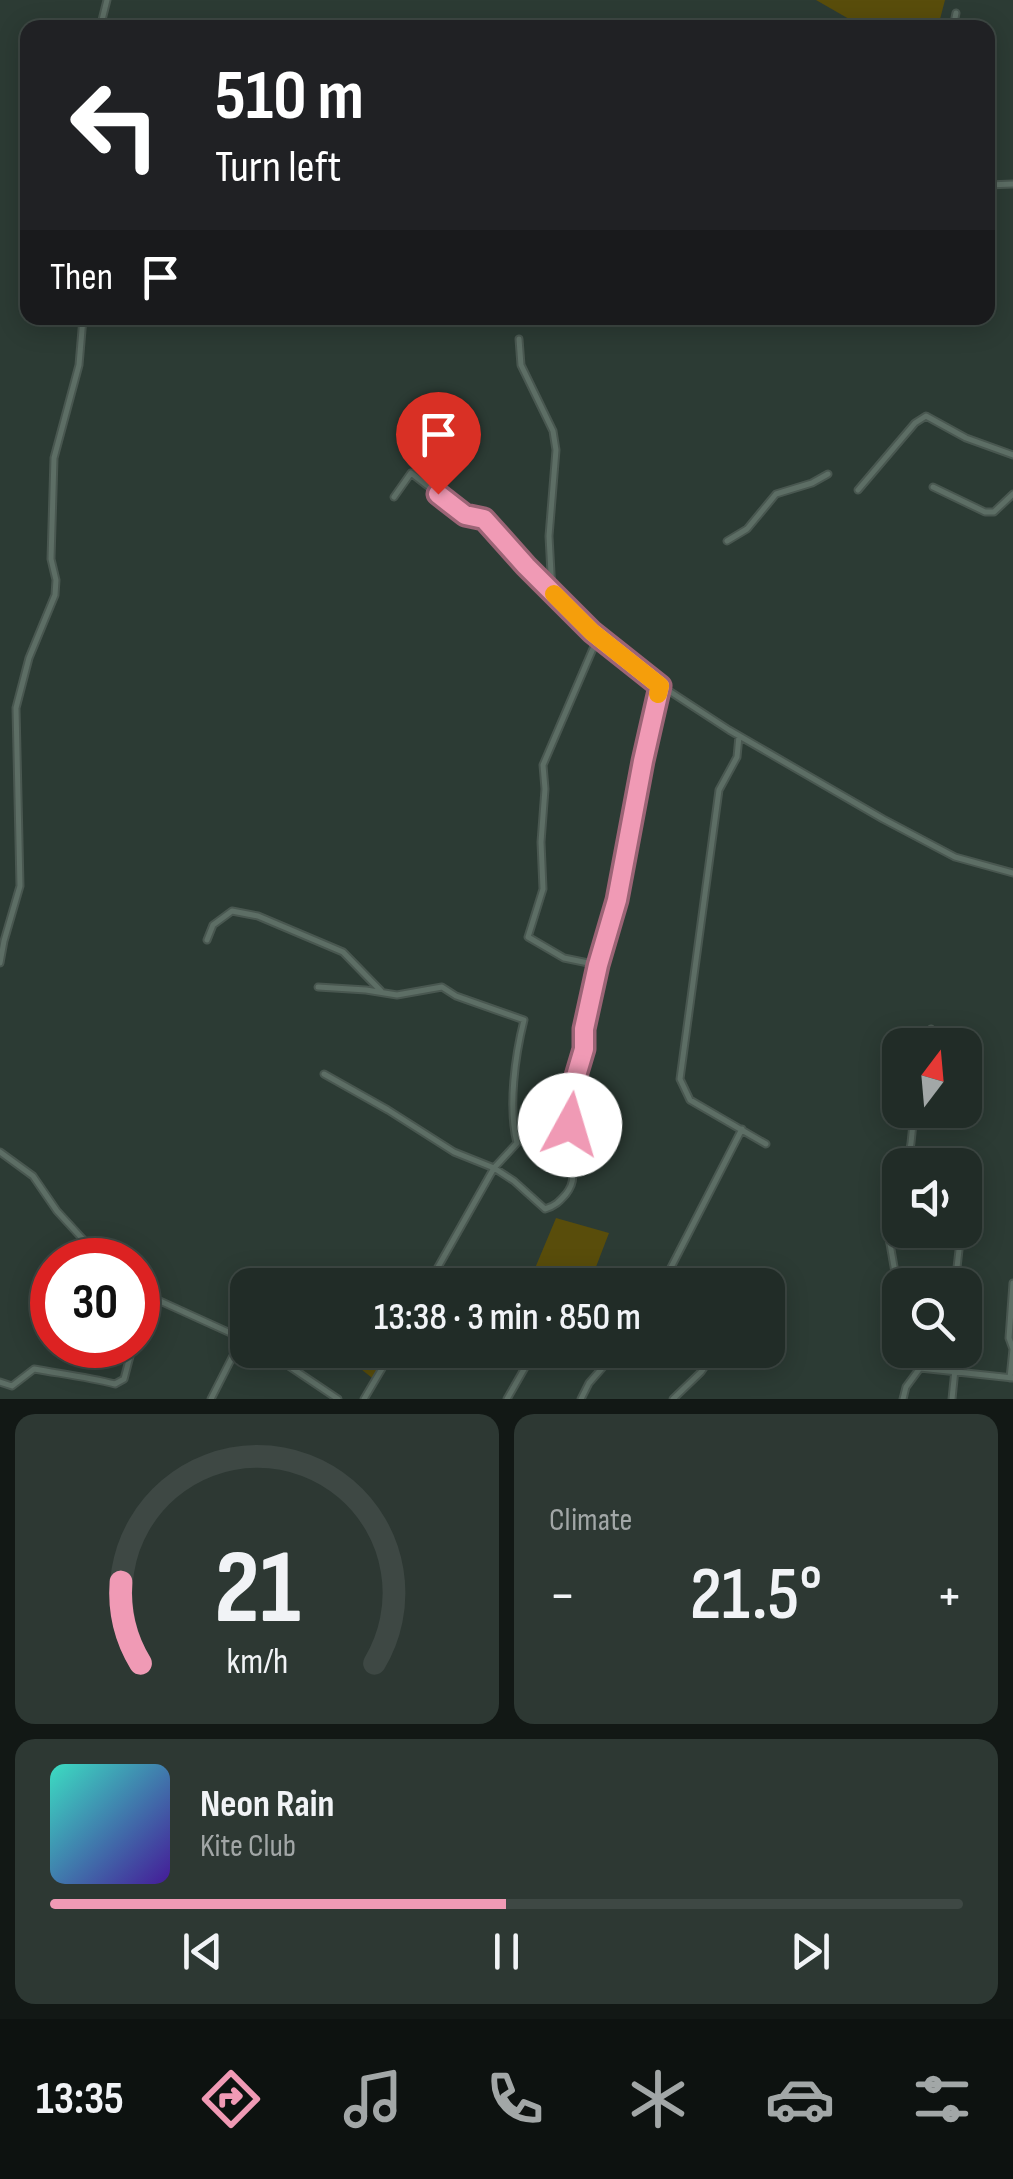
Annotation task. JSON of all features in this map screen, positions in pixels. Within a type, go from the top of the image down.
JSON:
[{"type":"street","points":[[955,20],[956,13]]},
{"type":"street","points":[[0,963],[20,886],[16,708],[28,658],[55,595],[50,558],[54,458],[78,366],[82,325]]},
{"type":"street","points":[[519,339],[521,365],[553,431],[556,450],[549,536],[552,592]]},
{"type":"street","points":[[858,490],[926,416],[966,438],[1013,455]]},
{"type":"street","points":[[394,496],[412,473],[465,515],[484,519],[598,637],[660,686],[882,819],[955,857],[1013,874]]},
{"type":"street","points":[[727,541],[747,529],[776,494],[828,474]]},
{"type":"street","points":[[933,487],[985,512],[994,512],[1013,494]]},
{"type":"street","points":[[598,637],[544,765],[543,889],[528,937],[564,958],[598,965]]},
{"type":"street","points":[[324,1074],[454,1152],[494,1168],[545,1209],[557,1205],[570,1190],[572,1166],[557,1148],[570,1125],[570,1096],[584,1049],[584,1029],[598,965],[617,900],[660,686]]},
{"type":"street","points":[[739,736],[736,757],[719,790],[680,1078],[690,1100],[766,1144]]},
{"type":"street","points":[[206,940],[213,925],[225,915],[232,911],[246,913],[343,952],[383,994]]},
{"type":"street","points":[[364,974],[366,990]]},
{"type":"street","points":[[318,987],[397,995],[442,987],[456,996],[524,1020],[517,1048],[512,1124],[517,1142],[494,1168],[439,1268]]},
{"type":"street","points":[[671,1268],[742,1130]]},
{"type":"street","points":[[0,1152],[33,1176],[82,1238]]},
{"type":"street","points":[[956,1268],[958,1250]]},
{"type":"street","points":[[904,1399],[906,1387],[920,1368],[1012,1378],[1013,1349],[1009,1338],[1013,1282]]},
{"type":"street","points":[[160,1300],[230,1332]]},
{"type":"street","points":[[211,1399],[230,1365]]},
{"type":"street","points":[[0,1382],[12,1386],[34,1369],[115,1384],[124,1380],[127,1368]]},
{"type":"street","points":[[292,1368],[338,1399]]},
{"type":"street","points":[[364,1399],[382,1368]]},
{"type":"street","points":[[507,1399],[525,1368]]},
{"type":"street","points":[[580,1399],[602,1368]]},
{"type":"street","points":[[673,1399],[704,1368]]},
{"type":"street","points":[[952,1399],[956,1368]]},
{"type":"shaded area","points":[[816,0],[945,0],[940,20],[851,20]]},
{"type":"shaded area","points":[[556,1218],[609,1233],[596,1268],[535,1268]]},
{"type":"shaded area","points":[[360,1368],[383,1368],[376,1381]]},
{"type":"slow traffic","points":[[554,594],[592,632],[660,686],[658,694]]},
{"type":"route","points":[[438,494],[465,515],[484,519],[592,632],[660,686],[617,900],[598,965],[584,1029],[584,1049],[570,1096],[570,1125]]}]
